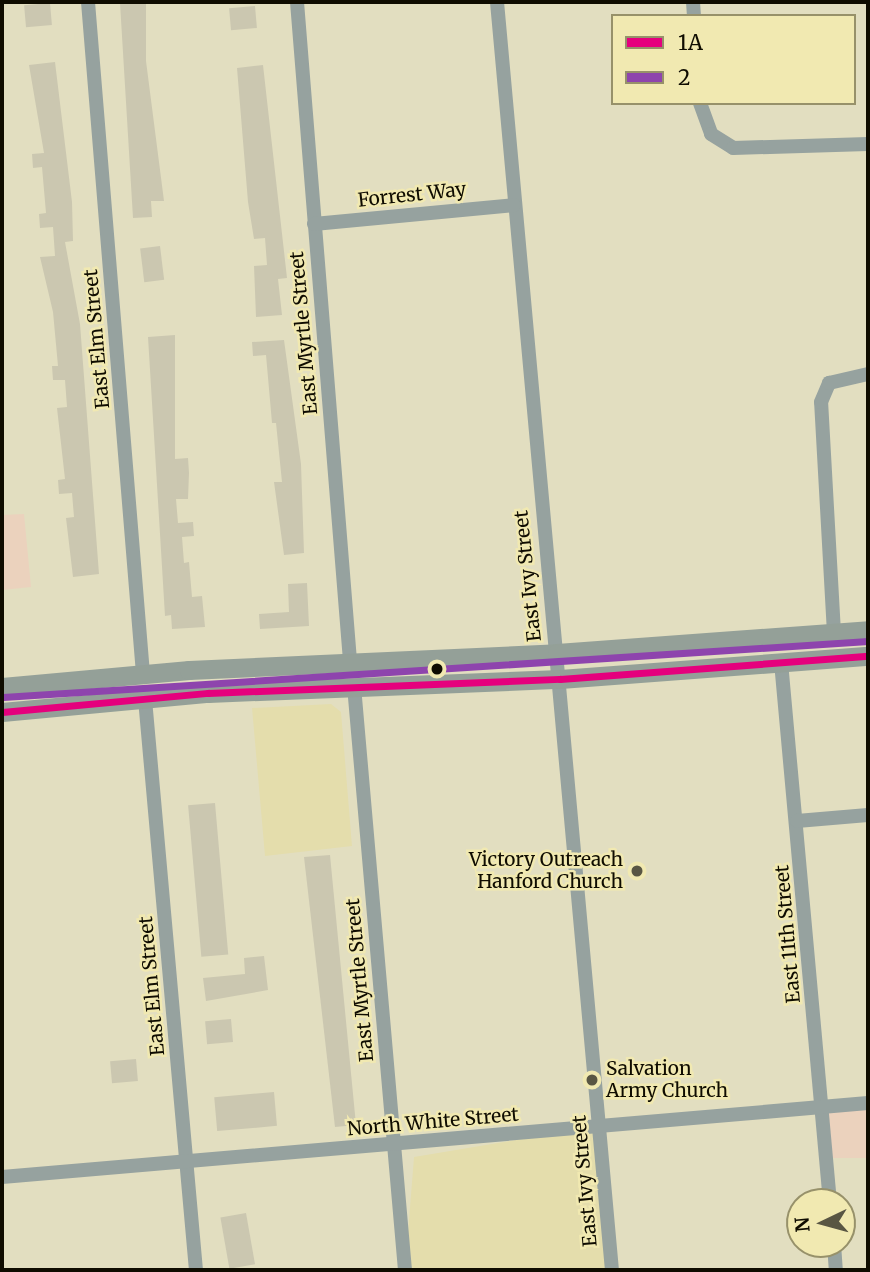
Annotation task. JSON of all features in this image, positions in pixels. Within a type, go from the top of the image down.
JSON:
[{"type":"main road","points":[[2,687],[144,674],[350,661],[557,653],[868,630]]},
{"type":"main road","points":[[2,712],[208,693],[560,679],[863,653]]},
{"type":"main road","points":[[354,686],[369,672],[423,669],[458,657]]},
{"type":"main road","points":[[208,693],[261,677],[338,673],[350,661]]},
{"type":"street","name":"East Elm Street","points":[[88,2],[144,674]]},
{"type":"street","name":"East Myrtle Street","points":[[297,2],[350,661]]},
{"type":"street","name":"East Ivy Street","points":[[497,2],[548,611],[560,679],[612,1270]]},
{"type":"street","points":[[701,105],[716,140],[733,148],[868,144]]},
{"type":"street","name":"Forrest Way","points":[[314,224],[514,205]]},
{"type":"street","points":[[834,633],[821,414],[825,386],[868,374]]},
{"type":"street","name":"East 11th Street","points":[[781,662],[829,1188]]},
{"type":"street","name":"East Myrtle Street","points":[[354,686],[405,1270]]},
{"type":"street","name":"East Elm Street","points":[[145,699],[196,1270]]},
{"type":"street","points":[[797,821],[868,815]]},
{"type":"street","name":"North White Street","points":[[2,1177],[868,1103]]},
{"type":"shaded area","points":[[24,514],[31,587],[2,590],[2,515]]},
{"type":"shaded area","points":[[331,704],[341,712],[352,846],[265,856],[252,708]]},
{"type":"shaded area","points":[[822,1103],[868,1103],[868,1158],[822,1158]]},
{"type":"shaded area","points":[[599,1126],[612,1270],[405,1270],[414,1157]]},
{"type":"building","points":[[146,2],[146,61],[164,201],[151,201],[152,217],[133,218],[120,3]]},
{"type":"building","points":[[50,3],[52,25],[26,27],[24,5]]},
{"type":"building","points":[[255,6],[257,28],[231,30],[229,8]]},
{"type":"building","points":[[55,62],[72,202],[73,241],[65,242],[80,324],[99,574],[73,577],[66,518],[74,517],[72,493],[59,494],[58,480],[65,479],[57,408],[67,407],[65,380],[53,380],[52,366],[58,366],[53,312],[40,257],[55,256],[53,227],[40,228],[39,214],[46,213],[42,167],[33,168],[32,154],[44,153],[29,65]]},
{"type":"building","points":[[263,65],[287,278],[278,279],[282,315],[256,317],[254,266],[267,265],[265,238],[254,239],[248,202],[237,68]]},
{"type":"building","points":[[160,246],[164,280],[144,282],[140,248]]},
{"type":"building","points":[[175,335],[175,459],[188,458],[189,473],[188,499],[176,499],[178,523],[193,522],[194,536],[182,537],[184,563],[189,562],[192,597],[202,596],[205,627],[172,629],[171,615],[165,616],[148,337]]},
{"type":"building","points":[[284,340],[301,464],[304,553],[284,555],[274,482],[282,482],[276,423],[272,423],[266,355],[253,356],[252,342]]},
{"type":"building","points":[[307,583],[309,626],[260,629],[259,614],[289,612],[288,584]]},
{"type":"building","points":[[215,803],[228,954],[201,957],[188,805]]},
{"type":"building","points":[[330,855],[356,1125],[335,1127],[304,857]]},
{"type":"building","points":[[264,956],[268,990],[206,1001],[203,978],[245,974],[244,958]]},
{"type":"building","points":[[231,1019],[233,1042],[207,1044],[205,1021]]},
{"type":"building","points":[[136,1059],[138,1081],[112,1083],[110,1061]]},
{"type":"building","points":[[274,1092],[277,1126],[217,1131],[214,1097]]},
{"type":"building","points":[[246,1213],[255,1264],[229,1269],[220,1218]]},
{"type":"transit line","name":"2","points":[[3,697],[868,641]]},
{"type":"transit line","name":"1A","points":[[2,712],[208,693],[560,679],[868,656]]},
{"type":"place","name":"Victory Outreach Hanford Church","points":[[637,871]]},
{"type":"place","name":"Salvation Army Church","points":[[592,1080]]}]
